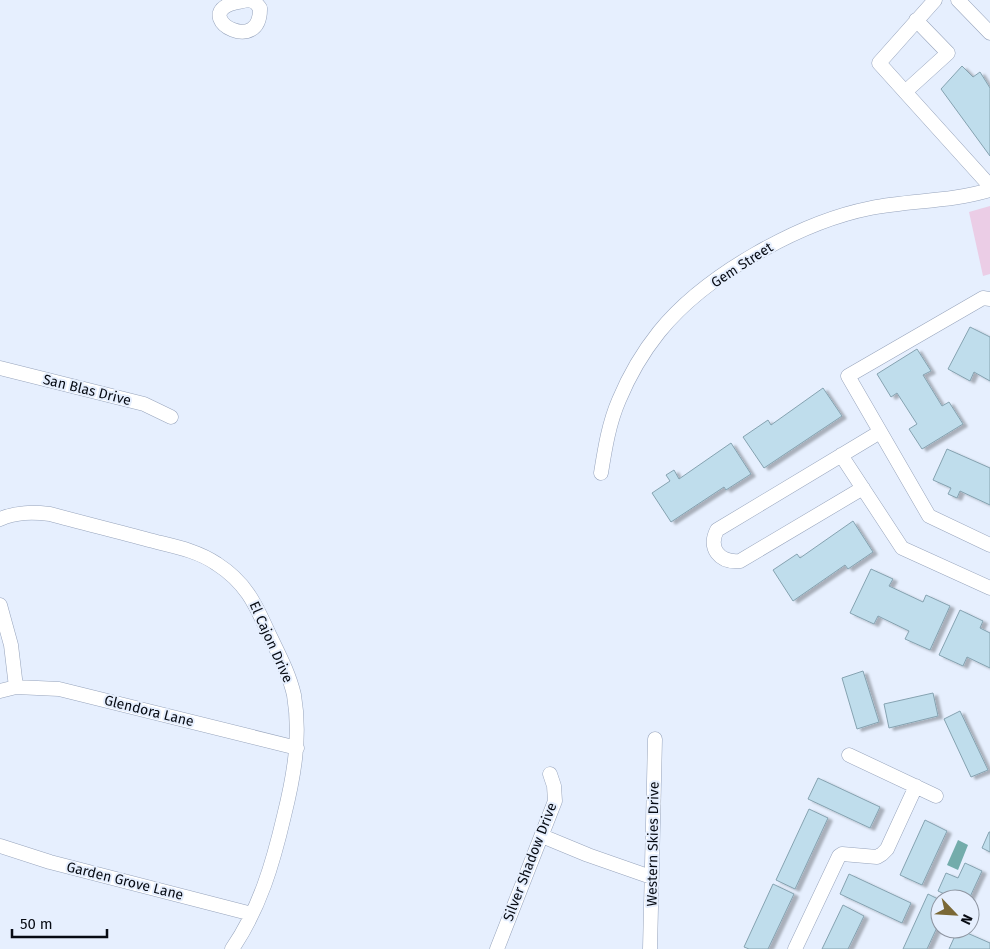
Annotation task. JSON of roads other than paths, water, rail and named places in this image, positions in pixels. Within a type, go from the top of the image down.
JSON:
[{"type":"street","points":[[248,0],[255,2],[260,8],[258,23],[247,30],[236,31],[228,29],[222,24],[220,16],[226,3],[248,0]]},
{"type":"street","points":[[935,0],[879,62],[990,188]]},
{"type":"street","points":[[958,0],[990,33]]},
{"type":"street","points":[[905,92],[948,53],[916,20]]},
{"type":"street","name":"Gem Street","points":[[601,473],[609,430],[618,400],[640,357],[666,325],[689,302],[719,278],[789,236],[812,225],[836,217],[870,208],[949,200],[990,188]]},
{"type":"street","points":[[990,299],[983,298],[848,376],[928,516],[990,545]]},
{"type":"street","name":"San Blas Drive","points":[[0,368],[144,404],[171,417]]},
{"type":"street","points":[[863,488],[740,561],[731,562],[723,559],[717,553],[713,537],[717,530],[880,432]]},
{"type":"street","points":[[841,455],[902,548],[990,588]]},
{"type":"street","name":"El Cajon Drive","points":[[0,519],[19,513],[50,514],[191,551],[216,562],[233,576],[254,602],[286,671],[293,694],[296,712],[297,748],[291,788],[274,860],[252,914],[232,949]]},
{"type":"street","points":[[0,605],[11,645],[16,686]]},
{"type":"street","name":"Glendora Lane","points":[[0,691],[16,686],[38,686],[74,692],[297,748]]},
{"type":"street","name":"Western Skies Drive","points":[[650,949],[655,739]]},
{"type":"street","points":[[849,755],[936,796]]},
{"type":"street","name":"Silver Shadow Drive","points":[[497,949],[555,801],[554,786],[550,774]]},
{"type":"street","points":[[795,949],[839,856],[842,854],[877,857],[882,854],[887,849],[916,786]]},
{"type":"street","points":[[542,836],[651,877]]},
{"type":"street","name":"Garden Grove Lane","points":[[0,846],[50,862],[252,914]]}]
